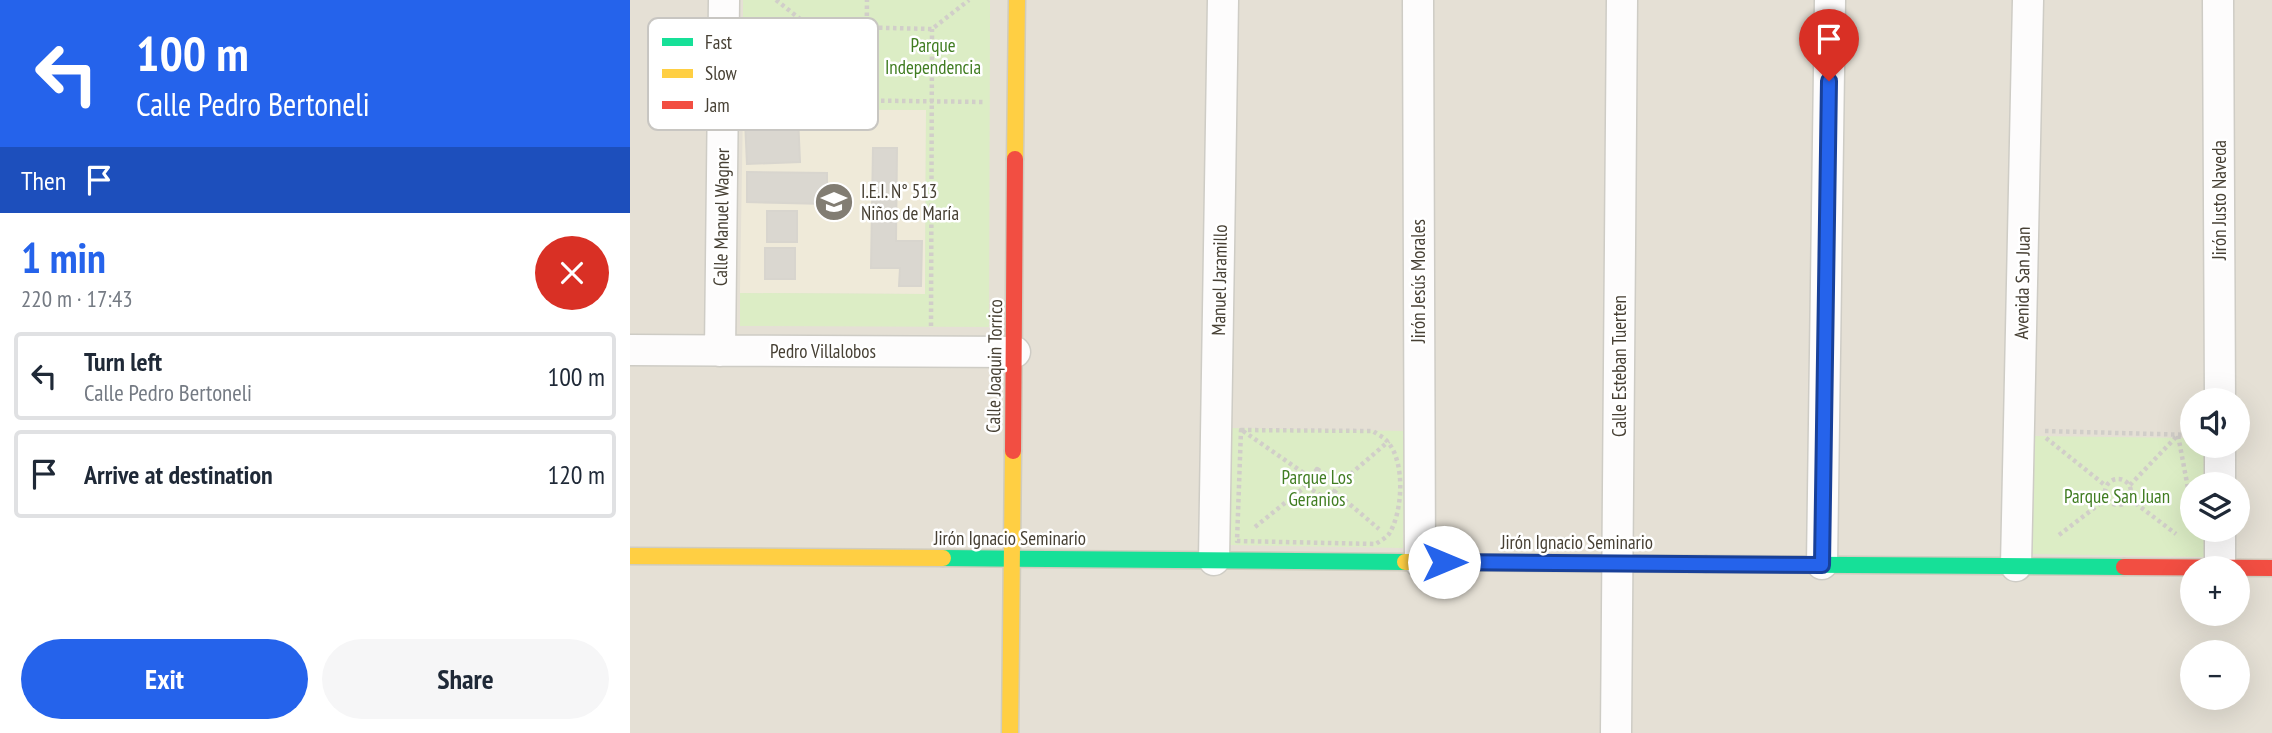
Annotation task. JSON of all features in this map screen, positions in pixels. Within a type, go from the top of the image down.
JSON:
[{"type":"street","name":"Calle Manuel Wagner","points":[[724,0],[724,18]]},
{"type":"street","name":"Calle Joaquin Torrico","points":[[1010,733],[1017,0]]},
{"type":"street","name":"Manuel Jaramillo","points":[[1214,560],[1229,429],[1223,0]]},
{"type":"street","name":"Jirón Jesús Morales","points":[[1418,0],[1420,562]]},
{"type":"street","name":"Calle Esteban Tuerten","points":[[1616,733],[1622,0]]},
{"type":"street","points":[[1822,565],[1830,0]]},
{"type":"street","name":"Avenida San Juan","points":[[2017,566],[2028,0]]},
{"type":"street","name":"Jirón Justo Naveda","points":[[2218,0],[2220,388]]},
{"type":"street","name":"Calle Manuel Wagner","points":[[720,351],[723,130]]},
{"type":"street","name":"Pedro Villalobos","points":[[630,350],[1015,352]]},
{"type":"street","name":"Jirón Ignacio Seminario","points":[[630,556],[2180,568]]},
{"type":"street","name":"Jirón Ignacio Seminario","points":[[2250,568],[2272,568]]},
{"type":"path","points":[[776,0],[798,18]]},
{"type":"path","points":[[867,0],[867,18]]},
{"type":"path","points":[[878,27],[932,29],[969,0]]},
{"type":"path","points":[[931,352],[932,29]]},
{"type":"path","points":[[878,100],[1017,103]]},
{"type":"path","points":[[1229,429],[1373,431],[1388,441],[1399,470],[1399,503],[1388,536],[1376,544],[1237,541]]},
{"type":"path","points":[[1229,429],[1311,478]]},
{"type":"path","points":[[1229,429],[1237,541]]},
{"type":"path","points":[[2106,485],[2037,431],[2178,435]]},
{"type":"path","points":[[2130,485],[2178,435]]},
{"type":"path","points":[[2178,435],[2185,472]]},
{"type":"path","points":[[1306,486],[1328,500],[1340,483],[1388,441],[1418,440]]},
{"type":"path","points":[[1214,560],[1306,486],[1317,469],[1340,483]]},
{"type":"path","points":[[2111,480],[2124,480],[2130,485],[2130,499],[2124,504],[2118,506],[2106,499],[2104,492],[2111,480]]},
{"type":"shaded area","points":[[630,0],[2272,0],[2272,733],[630,733]]},
{"type":"shaded area","name":"I.E.I. N° 513 Niños de María","points":[[878,110],[926,110],[925,294],[740,293],[743,130],[878,130]]},
{"type":"green space","name":"Parque Independencia","points":[[743,0],[990,0],[989,327],[740,326],[740,293],[925,294],[926,110],[878,110],[878,18],[743,18]]},
{"type":"green space","name":"Parque Los Geranios","points":[[1230,428],[1405,431],[1403,548],[1229,545]]},
{"type":"green space","name":"Parque San Juan","points":[[2031,436],[2180,438],[2180,458],[2205,458],[2205,472],[2180,472],[2180,542],[2204,542],[2204,556],[2030,554]]},
{"type":"building","points":[[745,130],[799,130],[800,162],[747,164]]},
{"type":"building","points":[[873,148],[897,148],[896,241],[922,241],[921,286],[899,286],[900,268],[871,268]]},
{"type":"building","points":[[747,172],[827,173],[827,204],[747,202]]},
{"type":"building","points":[[767,211],[797,211],[797,242],[767,242]]},
{"type":"building","points":[[765,248],[795,248],[795,279],[765,279]]},
{"type":"traffic: fast","points":[[943,558],[1405,562]]},
{"type":"traffic: fast","points":[[1706,564],[2124,567]]},
{"type":"traffic: slow","points":[[1015,159],[1017,0]]},
{"type":"traffic: slow","points":[[1010,733],[1013,451]]},
{"type":"traffic: slow","points":[[630,556],[943,558]]},
{"type":"traffic: slow","points":[[1405,562],[1706,564]]},
{"type":"traffic: jam","points":[[1013,451],[1015,159]]},
{"type":"traffic: jam","points":[[2124,567],[2272,568]]},
{"type":"place","name":"I.E.I. N° 513 Niños de María","points":[[834,202]]},
{"type":"route","points":[[1444,562],[1822,565],[1829,81]]}]
